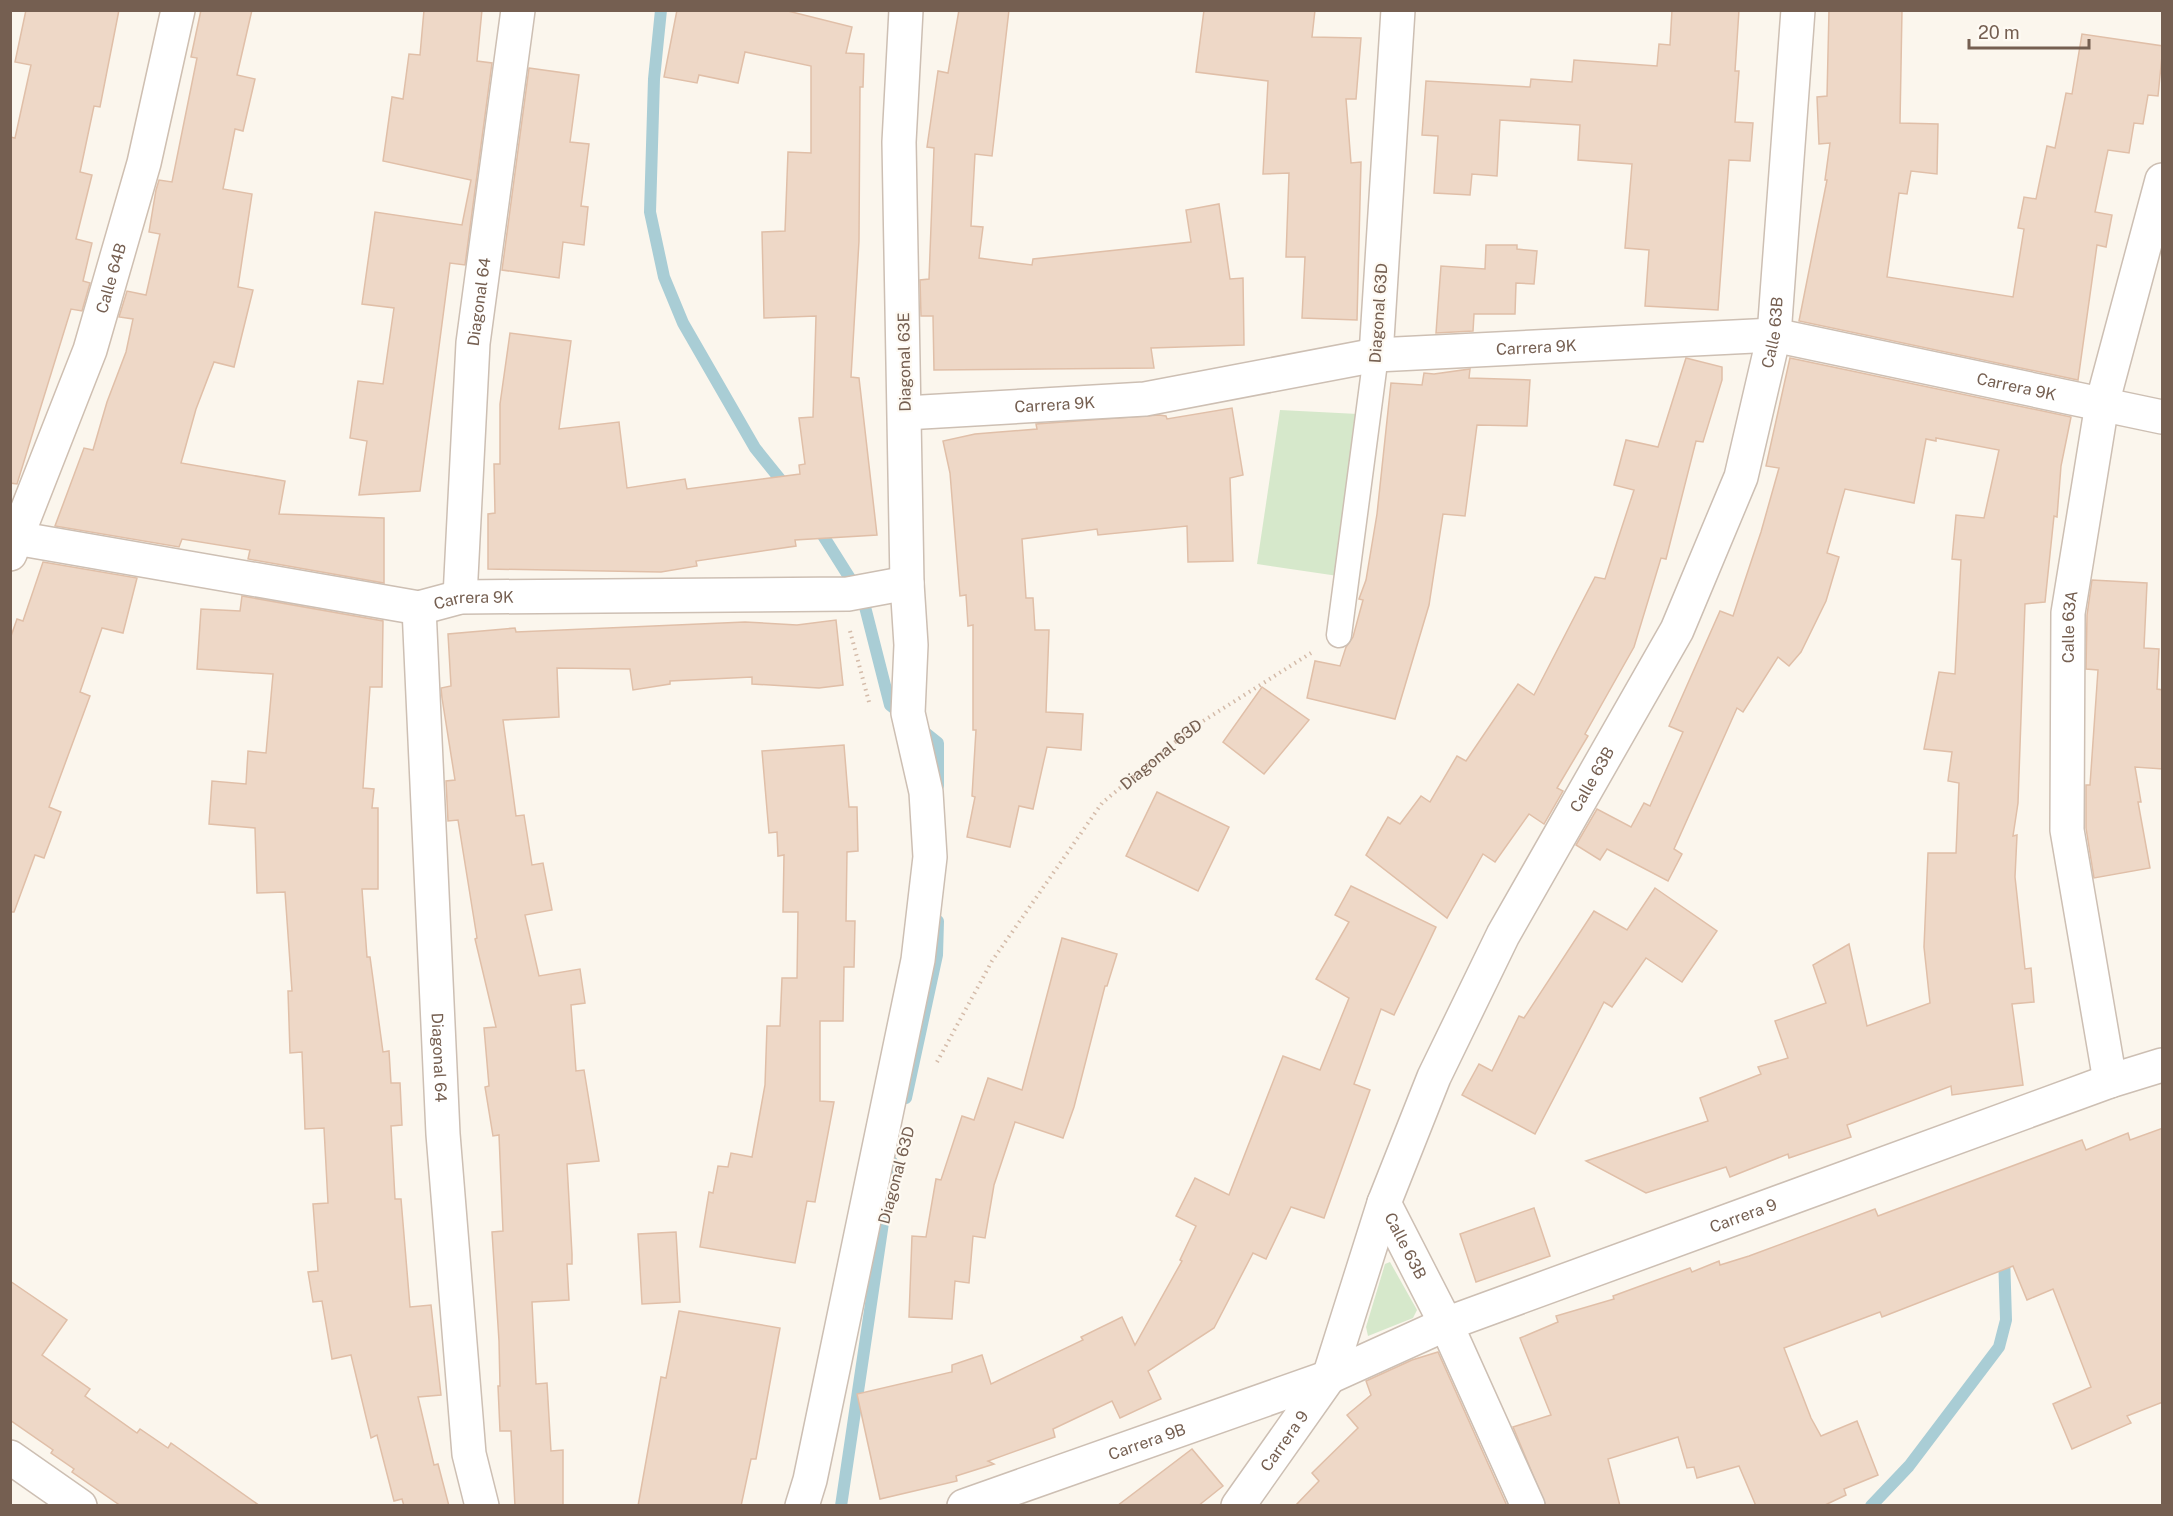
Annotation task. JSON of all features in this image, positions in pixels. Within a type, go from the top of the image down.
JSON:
[{"type":"street","name":"Calle 64B","points":[[13,543],[90,350],[144,163],[178,10]]},
{"type":"street","name":"Diagonal 64","points":[[460,597],[473,343],[518,10]]},
{"type":"street","name":"Diagonal 63E","points":[[906,10],[899,142],[907,583],[911,645],[908,713]]},
{"type":"street","name":"Diagonal 63D","points":[[1376,355],[1398,10]]},
{"type":"street","name":"Calle 63B","points":[[1528,1506],[1446,1324],[1384,1203],[1434,1077],[1503,935],[1677,630],[1741,477],[1774,335],[1798,10]]},
{"type":"street","name":"Calle 63A","points":[[2110,1081],[2067,830],[2068,613],[2102,404],[2163,180]]},
{"type":"street","name":"Carrera 9K","points":[[905,413],[1145,399],[1376,355],[1774,335],[2163,417]]},
{"type":"street","name":"Carrera 9K","points":[[13,543],[419,608],[460,597],[853,593],[907,583]]},
{"type":"street","name":"Diagonal 64","points":[[419,608],[443,1134],[469,1454],[482,1506]]},
{"type":"street","name":"Diagonal 63D","points":[[802,1506],[810,1480],[918,960],[930,857],[926,792],[918,748],[908,713]]},
{"type":"street","name":"Carrera 9","points":[[1329,1377],[1446,1324],[2110,1081],[2163,1065]]},
{"type":"street","name":"Carrera 9","points":[[1238,1506],[1329,1377],[1384,1203]]},
{"type":"street","name":"Carrera 9B","points":[[964,1506],[1329,1377]]},
{"type":"street","points":[[10,1457],[80,1506]]},
{"type":"lane","name":"Diagonal 63D","points":[[1339,635],[1376,355]]},
{"type":"path","points":[[853,593],[872,711]]},
{"type":"path","name":"Diagonal 63D","points":[[932,1072],[992,961],[1102,803],[1192,728],[1339,635]]},
{"type":"green space","points":[[1280,410],[1358,414],[1338,576],[1257,564]]},
{"type":"green space","points":[[1390,1262],[1417,1310],[1413,1318],[1368,1336],[1366,1327],[1385,1264]]},
{"type":"building","points":[[26,10],[119,10],[100,107],[94,106],[80,172],[92,175],[76,239],[92,243],[83,281],[90,283],[82,311],[71,309],[17,484],[10,483],[10,137],[15,138],[31,65],[15,62]]},
{"type":"building","points":[[201,10],[252,10],[237,75],[255,79],[243,131],[235,129],[223,189],[252,194],[238,287],[253,290],[234,367],[214,362],[196,409],[181,463],[285,481],[279,514],[384,518],[384,583],[248,559],[250,550],[182,539],[179,547],[55,526],[84,448],[93,450],[107,402],[126,352],[133,319],[119,317],[127,291],[146,295],[160,234],[149,232],[156,190],[159,180],[172,182],[197,58],[191,57]]},
{"type":"building","points":[[424,10],[482,10],[477,61],[492,63],[465,265],[450,263],[420,491],[359,495],[367,441],[350,438],[358,381],[383,384],[394,308],[362,304],[375,212],[462,225],[471,180],[383,161],[392,97],[403,99],[409,54],[420,55]]},
{"type":"building","points":[[677,10],[784,10],[852,27],[846,53],[864,54],[863,87],[860,87],[859,241],[851,377],[859,378],[877,535],[795,540],[796,546],[696,561],[697,566],[661,572],[488,569],[488,514],[495,513],[494,464],[500,464],[500,404],[510,333],[571,341],[559,429],[619,422],[627,488],[685,479],[687,489],[800,474],[799,465],[805,464],[799,418],[813,417],[816,316],[764,318],[762,232],[785,231],[788,152],[811,153],[811,66],[745,52],[738,83],[699,75],[697,83],[664,77]]},
{"type":"building","points":[[959,10],[1009,10],[992,156],[975,154],[971,226],[983,227],[979,258],[1032,265],[1033,259],[1191,242],[1186,210],[1219,204],[1230,279],[1243,278],[1244,345],[1151,348],[1154,368],[934,370],[933,316],[921,316],[920,280],[929,279],[934,148],[927,147],[938,71],[948,73]]},
{"type":"building","points":[[1204,10],[1315,10],[1312,37],[1361,38],[1356,99],[1346,99],[1351,163],[1361,162],[1357,320],[1302,318],[1305,257],[1286,257],[1289,173],[1263,174],[1268,81],[1196,72]]},
{"type":"building","points":[[1672,10],[1739,10],[1735,71],[1739,71],[1735,122],[1753,123],[1750,161],[1729,160],[1718,310],[1645,306],[1649,250],[1625,248],[1632,164],[1578,160],[1580,125],[1500,120],[1497,176],[1472,174],[1470,195],[1434,193],[1438,136],[1422,135],[1426,81],[1530,87],[1531,79],[1572,82],[1574,60],[1657,66],[1659,44],[1670,45]]},
{"type":"building","points":[[1829,10],[1902,10],[1900,123],[1938,124],[1937,174],[1911,171],[1907,194],[1899,193],[1887,277],[2013,297],[2024,229],[2018,228],[2024,197],[2036,199],[2047,146],[2055,148],[2066,93],[2072,94],[2082,34],[2163,46],[2158,96],[2148,95],[2143,124],[2134,123],[2129,153],[2108,150],[2095,212],[2112,215],[2106,247],[2097,245],[2078,380],[1799,321],[1827,180],[1825,180],[1830,143],[1819,144],[1817,97],[1827,96]]},
{"type":"building","points":[[529,68],[579,75],[570,142],[589,144],[581,206],[588,207],[584,245],[563,242],[559,278],[502,270]]},
{"type":"building","points":[[1486,245],[1517,245],[1517,249],[1537,251],[1534,284],[1516,283],[1515,314],[1474,314],[1473,331],[1436,333],[1441,266],[1485,269]]},
{"type":"building","points":[[1686,358],[1722,367],[1722,380],[1703,442],[1696,441],[1666,559],[1661,558],[1634,647],[1585,734],[1588,736],[1557,788],[1563,791],[1544,824],[1529,814],[1495,862],[1483,854],[1447,918],[1366,855],[1388,817],[1400,824],[1421,796],[1430,802],[1457,756],[1466,761],[1518,684],[1534,695],[1595,577],[1605,579],[1634,490],[1614,485],[1626,440],[1658,447]]},
{"type":"building","points":[[1790,358],[2071,417],[2061,466],[2057,517],[2054,516],[2045,602],[2025,604],[2018,803],[2013,836],[2017,835],[2015,877],[2025,969],[2031,968],[2034,1002],[2012,1004],[2023,1085],[1952,1095],[1951,1086],[1847,1125],[1851,1137],[1789,1158],[1788,1154],[1730,1177],[1726,1167],[1646,1193],[1586,1161],[1708,1121],[1700,1098],[1761,1074],[1758,1067],[1788,1058],[1775,1021],[1826,1003],[1813,965],[1849,944],[1867,1026],[1930,1003],[1924,947],[1928,853],[1956,853],[1959,783],[1948,781],[1952,752],[1924,749],[1939,672],[1955,674],[1961,560],[1952,559],[1956,515],[1984,518],[1999,450],[1936,438],[1936,441],[1926,439],[1914,503],[1845,489],[1827,553],[1839,557],[1826,601],[1801,652],[1789,666],[1778,657],[1743,712],[1737,708],[1674,849],[1682,854],[1668,881],[1607,849],[1600,860],[1576,845],[1597,809],[1631,827],[1644,803],[1650,806],[1683,732],[1669,726],[1720,611],[1733,616],[1761,532],[1779,468],[1766,466]]},
{"type":"building","points":[[1470,369],[1469,378],[1530,380],[1527,426],[1477,425],[1465,516],[1443,514],[1429,605],[1395,719],[1307,698],[1315,661],[1340,666],[1346,647],[1353,637],[1363,600],[1359,599],[1366,580],[1377,514],[1391,383],[1422,385],[1424,373],[1434,374]]},
{"type":"building","points":[[1232,408],[1243,475],[1230,478],[1233,561],[1188,562],[1187,526],[1098,535],[1097,529],[1022,539],[1026,598],[1033,598],[1035,630],[1049,630],[1046,712],[1083,714],[1081,750],[1047,747],[1033,809],[1019,806],[1010,847],[967,837],[975,797],[972,796],[976,730],[973,730],[973,625],[968,626],[966,595],[960,596],[950,473],[943,441],[975,434],[1037,429],[1036,424],[1159,415],[1166,416],[1167,419]]},
{"type":"building","points":[[43,562],[137,578],[123,633],[102,628],[80,692],[90,696],[49,807],[61,812],[44,858],[35,855],[14,912],[10,912],[10,639],[17,619],[23,621]]},
{"type":"building","points":[[2092,580],[2147,583],[2144,648],[2159,649],[2157,689],[2163,690],[2163,769],[2135,767],[2141,802],[2138,802],[2150,868],[2094,878],[2086,828],[2086,785],[2090,785],[2098,670],[2086,669],[2087,615]]},
{"type":"building","points":[[242,596],[383,621],[382,687],[370,687],[363,788],[374,789],[372,808],[378,808],[378,889],[362,889],[367,957],[370,957],[383,1052],[389,1051],[391,1083],[400,1083],[402,1125],[391,1126],[395,1199],[401,1199],[410,1307],[431,1305],[441,1395],[418,1397],[434,1465],[438,1464],[449,1506],[404,1506],[402,1499],[394,1501],[377,1435],[371,1438],[351,1355],[332,1359],[322,1301],[313,1302],[308,1272],[318,1271],[313,1204],[328,1203],[324,1128],[305,1129],[302,1052],[290,1053],[288,991],[292,991],[285,892],[257,893],[255,828],[209,824],[212,781],[246,784],[248,751],[266,753],[273,674],[197,669],[201,609],[240,611]]},
{"type":"building","points":[[836,620],[843,685],[819,688],[752,684],[752,677],[670,681],[670,684],[633,690],[630,669],[557,668],[559,717],[503,720],[516,816],[524,815],[532,865],[543,863],[552,910],[525,915],[539,976],[580,969],[585,1003],[571,1005],[576,1071],[584,1070],[599,1161],[567,1164],[572,1254],[572,1264],[567,1264],[569,1300],[532,1302],[536,1384],[547,1383],[551,1451],[563,1450],[563,1506],[515,1506],[511,1431],[500,1431],[498,1386],[500,1386],[499,1341],[492,1232],[503,1231],[499,1135],[493,1136],[485,1087],[489,1086],[484,1028],[496,1027],[475,939],[477,938],[458,820],[448,821],[446,781],[455,780],[441,688],[451,686],[448,634],[515,628],[516,632],[745,622],[797,625]]},
{"type":"building","points":[[1262,687],[1309,720],[1264,774],[1223,742]]},
{"type":"building","points":[[844,745],[849,807],[857,807],[858,851],[847,852],[846,921],[855,921],[854,967],[844,967],[843,1021],[820,1021],[820,1101],[834,1102],[815,1202],[807,1201],[795,1263],[700,1247],[709,1192],[713,1193],[718,1166],[728,1167],[731,1153],[752,1157],[765,1085],[767,1026],[780,1026],[782,978],[797,978],[798,912],[783,912],[784,855],[778,856],[777,832],[769,833],[762,751]]},
{"type":"building","points":[[1157,792],[1229,827],[1198,891],[1126,856]]},
{"type":"building","points":[[1351,886],[1436,927],[1394,1015],[1381,1009],[1354,1084],[1370,1090],[1324,1218],[1291,1207],[1266,1259],[1253,1253],[1214,1328],[1148,1371],[1161,1399],[1120,1418],[1112,1401],[1053,1429],[1055,1437],[988,1461],[994,1464],[956,1476],[957,1481],[880,1499],[857,1394],[952,1372],[952,1365],[982,1355],[991,1384],[1083,1340],[1081,1337],[1122,1317],[1135,1345],[1182,1261],[1180,1260],[1196,1226],[1176,1216],[1195,1178],[1229,1195],[1283,1056],[1320,1070],[1349,998],[1316,979],[1349,922],[1335,915]]},
{"type":"building","points":[[1655,888],[1717,931],[1682,982],[1646,958],[1612,1007],[1604,1002],[1535,1134],[1462,1095],[1479,1064],[1492,1071],[1519,1016],[1524,1018],[1594,911],[1627,930]]},
{"type":"building","points":[[1062,938],[1117,954],[1107,986],[1105,986],[1074,1107],[1063,1138],[1015,1122],[994,1185],[985,1238],[973,1236],[969,1283],[955,1281],[952,1319],[909,1317],[912,1236],[926,1237],[936,1179],[941,1180],[962,1116],[974,1120],[988,1078],[1022,1090]]},
{"type":"building","points":[[2163,1128],[2163,1402],[2127,1416],[2131,1423],[2072,1449],[2053,1404],[2091,1387],[2053,1289],[2027,1300],[2013,1266],[1882,1317],[1880,1312],[1784,1348],[1811,1418],[1821,1436],[1857,1421],[1878,1475],[1844,1489],[1846,1495],[1823,1506],[1756,1506],[1739,1466],[1697,1478],[1694,1467],[1687,1468],[1678,1437],[1608,1459],[1620,1506],[1546,1506],[1513,1427],[1551,1415],[1520,1338],[1558,1322],[1556,1316],[1614,1299],[1613,1296],[1690,1268],[1692,1272],[1719,1261],[1720,1265],[1749,1256],[1875,1209],[1878,1216],[2082,1140],[2086,1150],[2128,1133],[2130,1140]]},
{"type":"building","points":[[1534,1208],[1550,1256],[1476,1282],[1460,1234]]},
{"type":"building","points":[[676,1232],[680,1302],[642,1304],[638,1234]]},
{"type":"building","points":[[10,1281],[67,1320],[42,1355],[90,1389],[85,1396],[137,1433],[140,1429],[168,1448],[171,1443],[260,1506],[121,1506],[72,1472],[74,1469],[51,1453],[53,1450],[10,1420]]},
{"type":"building","points":[[679,1311],[780,1328],[756,1459],[751,1459],[741,1506],[638,1506],[661,1377],[666,1378]]},
{"type":"building","points":[[1438,1352],[1507,1506],[1295,1506],[1319,1481],[1312,1473],[1358,1428],[1347,1415],[1371,1395],[1366,1381],[1412,1360]]},
{"type":"building","points":[[1192,1449],[1223,1486],[1198,1506],[1117,1506]]},
{"type":"waterway","points":[[661,10],[654,79],[650,212],[664,277],[683,323],[755,448],[788,489]]},
{"type":"waterway","points":[[817,526],[863,599],[890,705],[904,716]]},
{"type":"waterway","points":[[918,727],[938,743],[938,786]]},
{"type":"waterway","points":[[906,1098],[937,955],[938,921]]},
{"type":"waterway","points":[[841,1506],[892,1162]]},
{"type":"waterway","points":[[1871,1506],[1909,1466],[1999,1347],[2006,1320],[2004,1254]]}]
